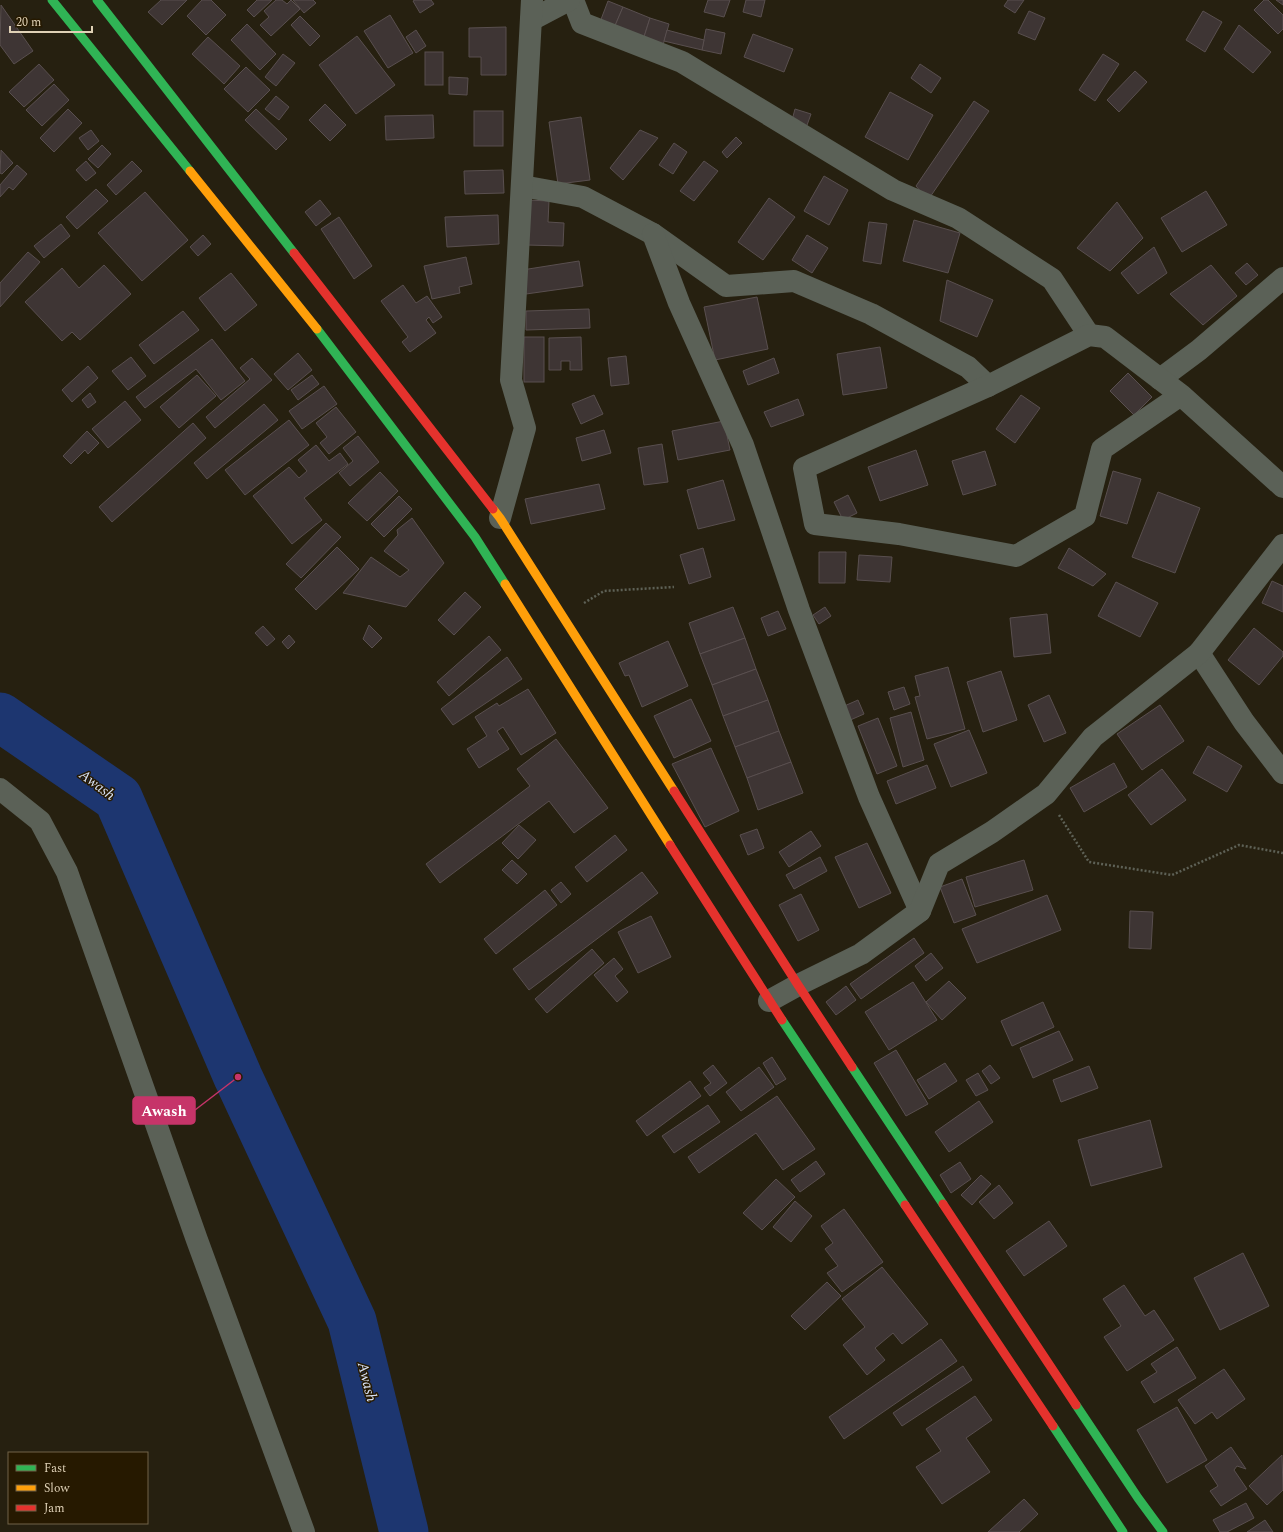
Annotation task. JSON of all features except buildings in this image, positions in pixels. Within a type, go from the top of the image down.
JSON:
[{"type":"main road","points":[[52,0],[318,330],[478,535],[769,1001],[1123,1532]]},
{"type":"main road","points":[[97,0],[497,520],[562,616],[798,985],[1129,1484],[1163,1532]]},
{"type":"street","points":[[497,520],[525,428],[511,380],[532,10],[569,0]]},
{"type":"street","points":[[573,0],[582,23],[682,62],[893,190],[958,218],[1052,279],[1090,336]]},
{"type":"street","points":[[522,186],[583,197],[653,234],[726,286],[794,281],[878,318],[968,368],[988,386]]},
{"type":"street","points":[[653,234],[679,303],[742,445],[799,610],[869,797],[920,911]]},
{"type":"street","points":[[1160,379],[1199,350],[1283,278]]},
{"type":"street","points":[[1181,395],[1102,449],[1086,516],[1016,556],[899,534],[815,524],[804,468],[988,386],[1090,336],[1105,337],[1181,395],[1283,487]]},
{"type":"street","points":[[769,1001],[861,954],[920,911],[939,864],[992,832],[1046,794],[1093,737],[1199,653],[1283,545]]},
{"type":"street","points":[[1199,653],[1244,722],[1283,773]]},
{"type":"street","points":[[0,789],[40,821],[67,872],[197,1240],[304,1532]]},
{"type":"path","points":[[562,616],[604,591],[674,587]]},
{"type":"path","points":[[1046,794],[1089,862],[1172,875],[1239,845],[1283,853]]},
{"type":"waterway","name":"Awash","points":[[0,717],[118,798],[238,1077],[352,1321],[404,1532]]},
{"type":"traffic: fast","points":[[52,0],[190,171]]},
{"type":"traffic: fast","points":[[97,0],[294,253]]},
{"type":"traffic: fast","points":[[317,329],[475,537],[505,584]]},
{"type":"traffic: fast","points":[[782,1020],[905,1205]]},
{"type":"traffic: fast","points":[[852,1067],[943,1204]]},
{"type":"traffic: fast","points":[[1076,1405],[1138,1498],[1163,1532]]},
{"type":"traffic: fast","points":[[1053,1426],[1123,1532]]},
{"type":"traffic: slow","points":[[190,171],[317,329]]},
{"type":"traffic: slow","points":[[493,509],[674,791]]},
{"type":"traffic: slow","points":[[505,584],[670,845]]},
{"type":"traffic: jam","points":[[294,253],[493,509]]},
{"type":"traffic: jam","points":[[674,791],[852,1067]]},
{"type":"traffic: jam","points":[[670,845],[782,1020]]},
{"type":"traffic: jam","points":[[943,1204],[1076,1405]]},
{"type":"traffic: jam","points":[[905,1205],[1053,1426]]},
{"type":"place","name":"Awash","points":[[238,1077]]}]
